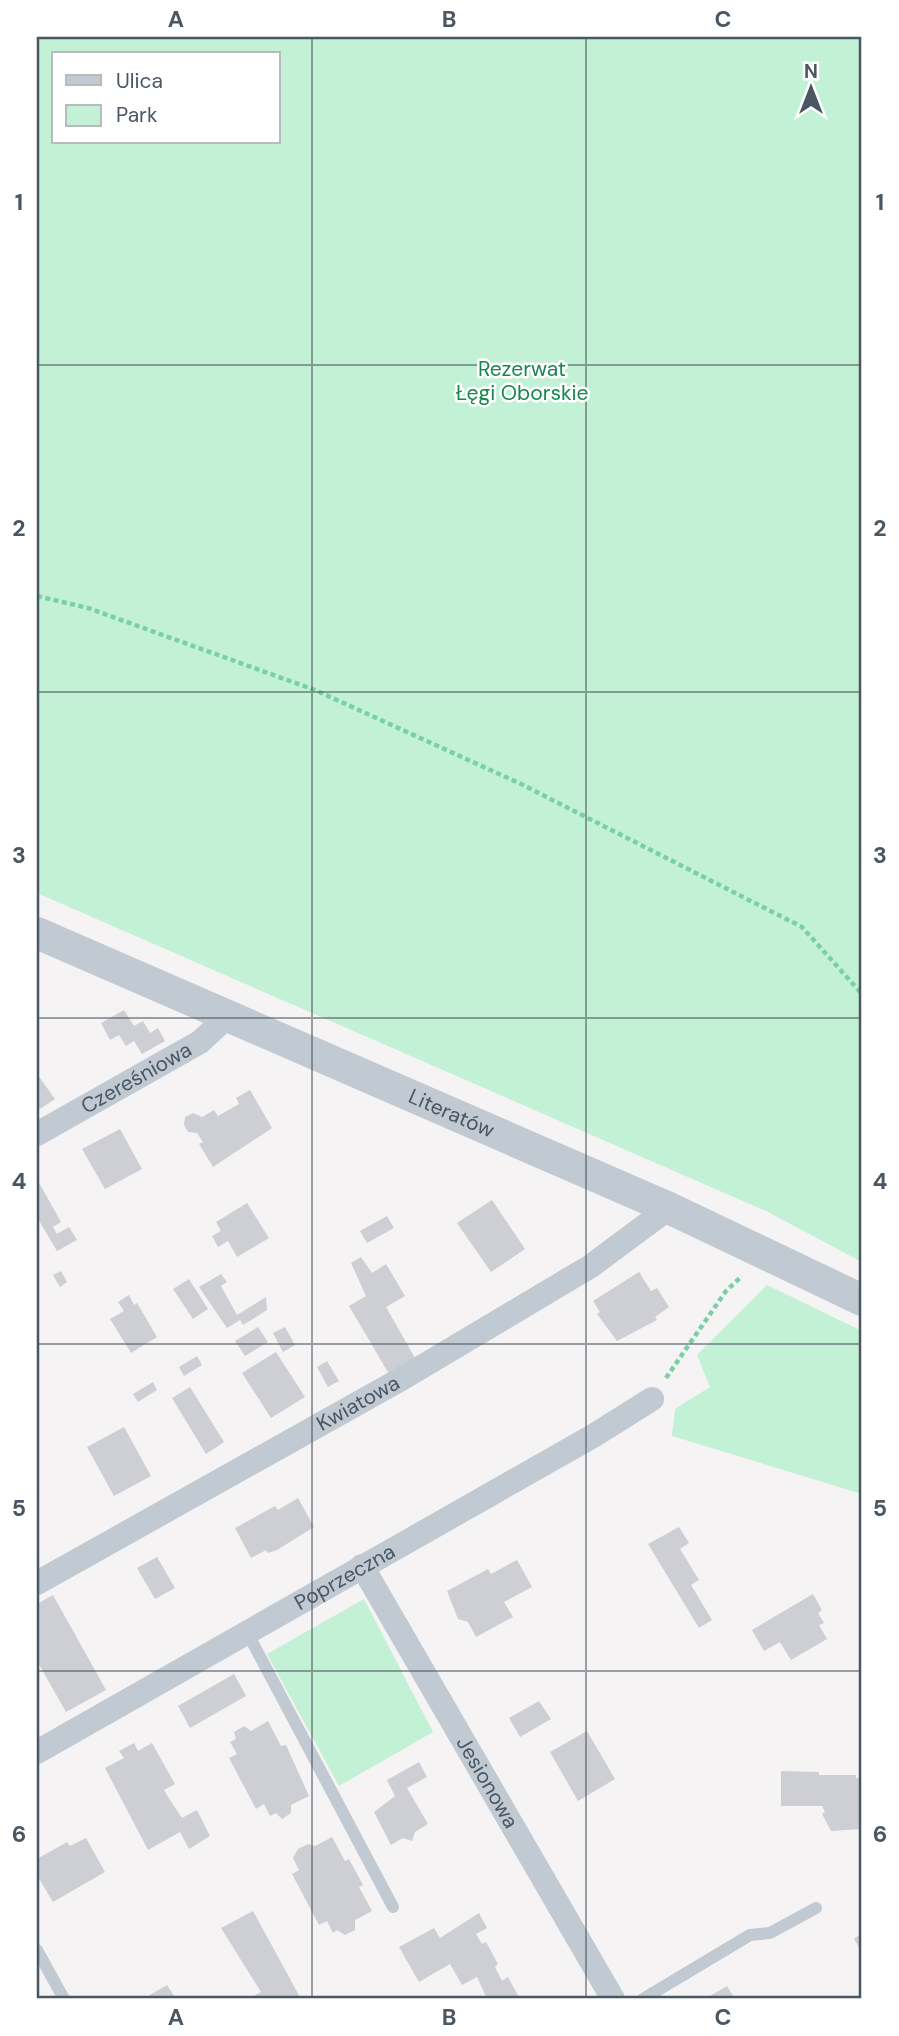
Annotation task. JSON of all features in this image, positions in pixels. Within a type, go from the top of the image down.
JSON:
[{"type":"street","name":"Literatów","points":[[37,933],[669,1208],[862,1300]]},
{"type":"street","name":"Czereśniowa","points":[[37,1134],[200,1042],[229,1015]]},
{"type":"street","name":"Kwiatowa","points":[[37,1583],[427,1364],[592,1266],[669,1208]]},
{"type":"street","name":"Poprzeczna","points":[[37,1752],[652,1399]]},
{"type":"street","name":"Jesionowa","points":[[362,1566],[613,1999]]},
{"type":"lane","points":[[247,1632],[393,1907]]},
{"type":"lane","points":[[643,1999],[750,1935],[770,1933],[816,1908]]},
{"type":"lane","points":[[37,1950],[64,1999]]},
{"type":"path","points":[[37,596],[88,608],[315,690],[521,784],[802,927],[862,995]]},
{"type":"path","points":[[652,1399],[726,1291],[748,1270],[761,1251]]},
{"type":"green space","name":"Rezerwat Łęgi Oborskie","points":[[37,37],[862,37],[862,1262],[766,1211],[37,893]]},
{"type":"green space","points":[[767,1285],[862,1331],[862,1494],[672,1436],[675,1409],[710,1387],[697,1355]]},
{"type":"green space","points":[[364,1599],[433,1732],[339,1786],[267,1654]]},
{"type":"building","points":[[124,1010],[134,1026],[143,1021],[150,1033],[158,1028],[165,1041],[142,1054],[134,1041],[126,1046],[119,1035],[110,1040],[101,1023]]},
{"type":"building","points":[[37,1074],[55,1099],[40,1109],[37,1105]]},
{"type":"building","points":[[250,1090],[272,1128],[213,1167],[199,1144],[203,1142],[197,1133],[188,1132],[184,1125],[185,1117],[193,1113],[202,1117],[214,1110],[218,1116],[239,1104],[236,1098]]},
{"type":"building","points":[[120,1129],[142,1169],[105,1189],[82,1149]]},
{"type":"building","points":[[37,1179],[61,1222],[53,1227],[57,1234],[69,1227],[77,1240],[57,1251],[37,1217]]},
{"type":"building","points":[[492,1200],[525,1249],[491,1272],[457,1223]]},
{"type":"building","points":[[247,1203],[269,1238],[237,1257],[228,1241],[218,1247],[212,1236],[221,1231],[216,1222]]},
{"type":"building","points":[[387,1216],[394,1228],[367,1243],[360,1231]]},
{"type":"building","points":[[361,1257],[372,1273],[386,1264],[405,1296],[386,1307],[415,1358],[389,1374],[349,1306],[366,1296],[351,1263]]},
{"type":"building","points":[[61,1271],[67,1282],[60,1287],[53,1275]]},
{"type":"building","points":[[639,1272],[651,1291],[657,1288],[669,1307],[655,1317],[657,1320],[617,1341],[597,1314],[600,1312],[593,1301]]},
{"type":"building","points":[[221,1274],[227,1282],[221,1286],[237,1315],[266,1297],[267,1310],[243,1325],[240,1320],[227,1328],[199,1287]]},
{"type":"building","points":[[189,1279],[208,1309],[193,1319],[173,1289]]},
{"type":"building","points":[[129,1295],[134,1305],[137,1303],[157,1337],[131,1353],[110,1319],[124,1311],[118,1302]]},
{"type":"building","points":[[258,1327],[268,1342],[245,1356],[235,1341]]},
{"type":"building","points":[[285,1327],[295,1345],[283,1352],[273,1333]]},
{"type":"building","points":[[276,1352],[305,1397],[271,1418],[242,1373]]},
{"type":"building","points":[[197,1356],[202,1365],[184,1376],[179,1367]]},
{"type":"building","points":[[327,1361],[339,1381],[328,1387],[317,1367]]},
{"type":"building","points":[[153,1382],[157,1390],[138,1402],[133,1394]]},
{"type":"building","points":[[190,1387],[224,1442],[206,1454],[172,1398]]},
{"type":"building","points":[[124,1427],[151,1476],[114,1496],[87,1447]]},
{"type":"building","points":[[298,1498],[314,1527],[277,1550],[268,1553],[266,1550],[251,1558],[235,1528],[275,1506],[278,1510]]},
{"type":"building","points":[[679,1527],[689,1543],[680,1549],[699,1580],[691,1585],[712,1620],[699,1628],[648,1544]]},
{"type":"building","points":[[157,1557],[175,1588],[155,1599],[137,1568]]},
{"type":"building","points":[[517,1560],[532,1587],[504,1602],[513,1617],[476,1637],[468,1622],[458,1619],[447,1591],[488,1569],[491,1574]]},
{"type":"building","points":[[813,1594],[822,1610],[818,1613],[824,1623],[819,1625],[827,1639],[791,1660],[780,1642],[764,1651],[752,1630]]},
{"type":"building","points":[[53,1595],[106,1690],[66,1712],[37,1661],[37,1604]]},
{"type":"building","points":[[234,1674],[246,1696],[190,1728],[178,1706]]},
{"type":"building","points":[[539,1701],[551,1719],[520,1737],[509,1718]]},
{"type":"building","points":[[268,1721],[281,1746],[286,1745],[309,1796],[291,1805],[291,1813],[282,1819],[276,1813],[270,1816],[264,1804],[256,1809],[229,1758],[237,1754],[230,1742],[236,1739],[234,1732],[244,1726],[251,1731]]},
{"type":"building","points":[[587,1731],[615,1779],[578,1801],[550,1752]]},
{"type":"building","points":[[134,1743],[138,1751],[152,1743],[175,1784],[164,1790],[170,1800],[182,1818],[197,1810],[210,1836],[189,1849],[180,1832],[148,1850],[105,1768],[124,1758],[119,1751]]},
{"type":"building","points":[[419,1762],[427,1777],[407,1788],[428,1824],[415,1832],[412,1841],[403,1838],[391,1845],[374,1812],[395,1796],[387,1780]]},
{"type":"building","points":[[781,1771],[856,1775],[856,1778],[862,1778],[862,1829],[831,1831],[822,1814],[825,1812],[822,1806],[781,1806]]},
{"type":"building","points":[[332,1837],[345,1861],[349,1859],[363,1885],[359,1887],[372,1911],[355,1920],[355,1930],[345,1935],[337,1930],[333,1933],[327,1921],[319,1925],[292,1874],[299,1870],[293,1858],[298,1849],[308,1844],[315,1846]]},
{"type":"building","points":[[86,1838],[105,1872],[53,1902],[37,1875],[37,1859],[67,1842],[70,1846]]},
{"type":"building","points":[[253,1911],[301,1999],[249,1999],[261,1992],[221,1928]]},
{"type":"building","points":[[479,1913],[487,1928],[476,1934],[482,1944],[486,1942],[498,1964],[495,1967],[502,1981],[508,1977],[520,1999],[487,1999],[477,1977],[462,1985],[450,1964],[419,1982],[399,1947],[434,1928],[440,1938]]},
{"type":"building","points":[[862,1933],[862,1952],[854,1939]]},
{"type":"building","points":[[167,1985],[176,1999],[143,1999]]},
{"type":"building","points":[[727,1986],[735,1999],[705,1999]]}]
